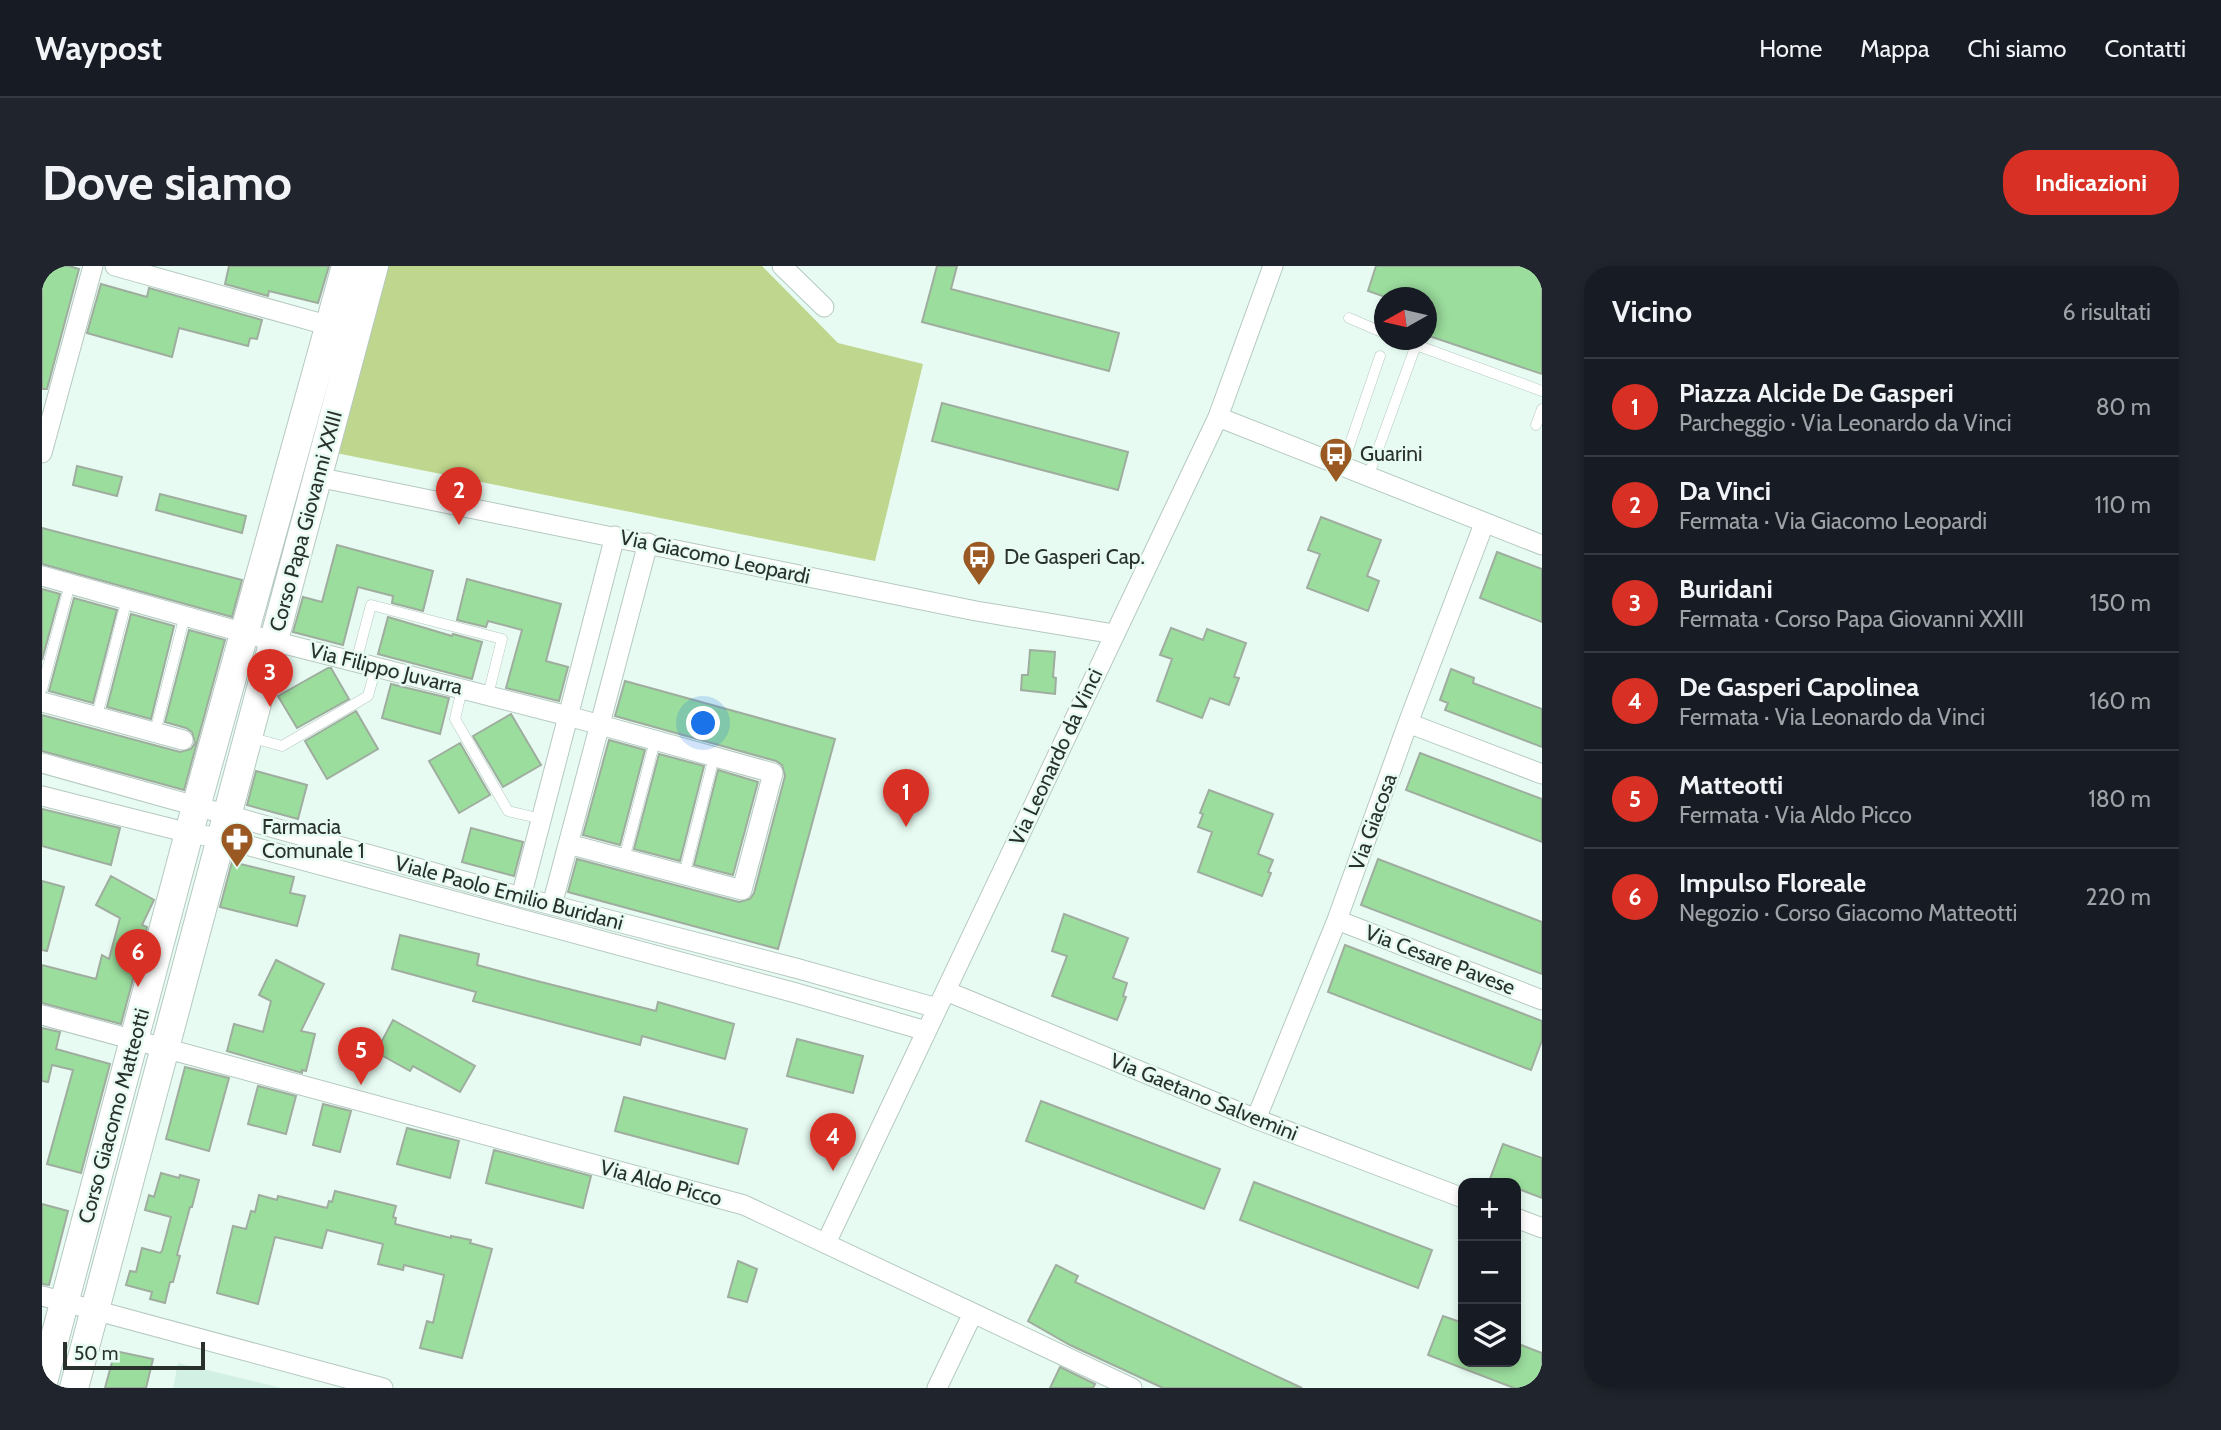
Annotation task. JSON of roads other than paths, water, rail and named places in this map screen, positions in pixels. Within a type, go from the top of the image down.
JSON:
[{"type":"street","points":[[42,453],[93,266]]},
{"type":"street","points":[[115,266],[343,329]]},
{"type":"street","name":"Corso Papa Giovanni XXIII","points":[[223,827],[317,477],[343,329],[346,266]]},
{"type":"street","name":"Corso Papa Giovanni XXIII","points":[[196,806],[246,632],[343,329],[373,266]]},
{"type":"street","points":[[782,266],[824,307]]},
{"type":"street","name":"Via Leonardo da Vinci","points":[[826,1242],[1218,417],[1273,266]]},
{"type":"street","points":[[1218,417],[1542,545]]},
{"type":"street","name":"Via Giacomo Leopardi","points":[[317,477],[975,611],[1114,634]]},
{"type":"street","name":"Via Giacosa","points":[[1256,1119],[1337,920],[1484,524]]},
{"type":"street","points":[[522,897],[615,536]]},
{"type":"street","points":[[552,905],[648,543]]},
{"type":"street","name":"Via Filippo Juvarra","points":[[42,576],[273,641],[568,716],[773,773],[742,890],[684,875]]},
{"type":"street","points":[[42,702],[183,740]]},
{"type":"street","points":[[1408,723],[1542,774]]},
{"type":"street","name":"Viale Paolo Emilio Buridani","points":[[42,763],[196,806],[223,827],[926,1031]]},
{"type":"street","name":"Viale Paolo Emilio Buridani","points":[[42,796],[189,833],[223,827],[522,897],[799,969],[942,1000]]},
{"type":"street","name":"Corso Giacomo Matteotti","points":[[74,1388],[70,1303],[134,1040],[196,806]]},
{"type":"street","name":"Corso Giacomo Matteotti","points":[[42,1385],[164,1048],[223,827]]},
{"type":"street","points":[[568,844],[684,875]]},
{"type":"street","name":"Via Cesare Pavese","points":[[1337,920],[1542,999]]},
{"type":"street","name":"Via Gaetano Salvemini","points":[[942,1000],[1458,1196]]},
{"type":"street","name":"Via Aldo Picco","points":[[42,1015],[744,1205],[1132,1388]]},
{"type":"street","points":[[1521,1220],[1542,1228]]},
{"type":"street","points":[[70,1303],[383,1388]]},
{"type":"street","points":[[937,1388],[973,1313]]},
{"type":"lane","points":[[1349,318],[1374,329]]},
{"type":"lane","points":[[1368,477],[1414,350]]},
{"type":"lane","points":[[1430,350],[1542,391]]},
{"type":"lane","points":[[1342,467],[1380,356]]},
{"type":"lane","points":[[1536,425],[1542,409]]},
{"type":"lane","points":[[42,689],[70,584]]},
{"type":"lane","points":[[97,716],[127,599]]},
{"type":"lane","points":[[356,662],[371,605],[502,639],[488,695]]},
{"type":"lane","points":[[155,732],[185,615]]},
{"type":"lane","points":[[248,736],[282,746],[368,696],[376,667]]},
{"type":"lane","points":[[462,689],[455,719],[508,811],[542,819]]},
{"type":"lane","points":[[624,859],[655,741]]},
{"type":"lane","points":[[684,875],[714,757]]},
{"type":"place","name":"Guarini","points":[[1336,484]]},
{"type":"place","name":"Da Vinci","points":[[459,525]]},
{"type":"place","name":"De Gasperi Cap.","points":[[979,587]]},
{"type":"place","name":"Buridani","points":[[270,707]]},
{"type":"place","name":"Piazza Alcide De Gasperi","points":[[906,827]]},
{"type":"place","name":"Farmacia Comunale 1","points":[[237,869]]},
{"type":"place","name":"Impulso Floreale","points":[[138,987]]},
{"type":"place","name":"Matteotti","points":[[361,1085]]},
{"type":"place","name":"De Gasperi Capolinea","points":[[833,1171]]}]
